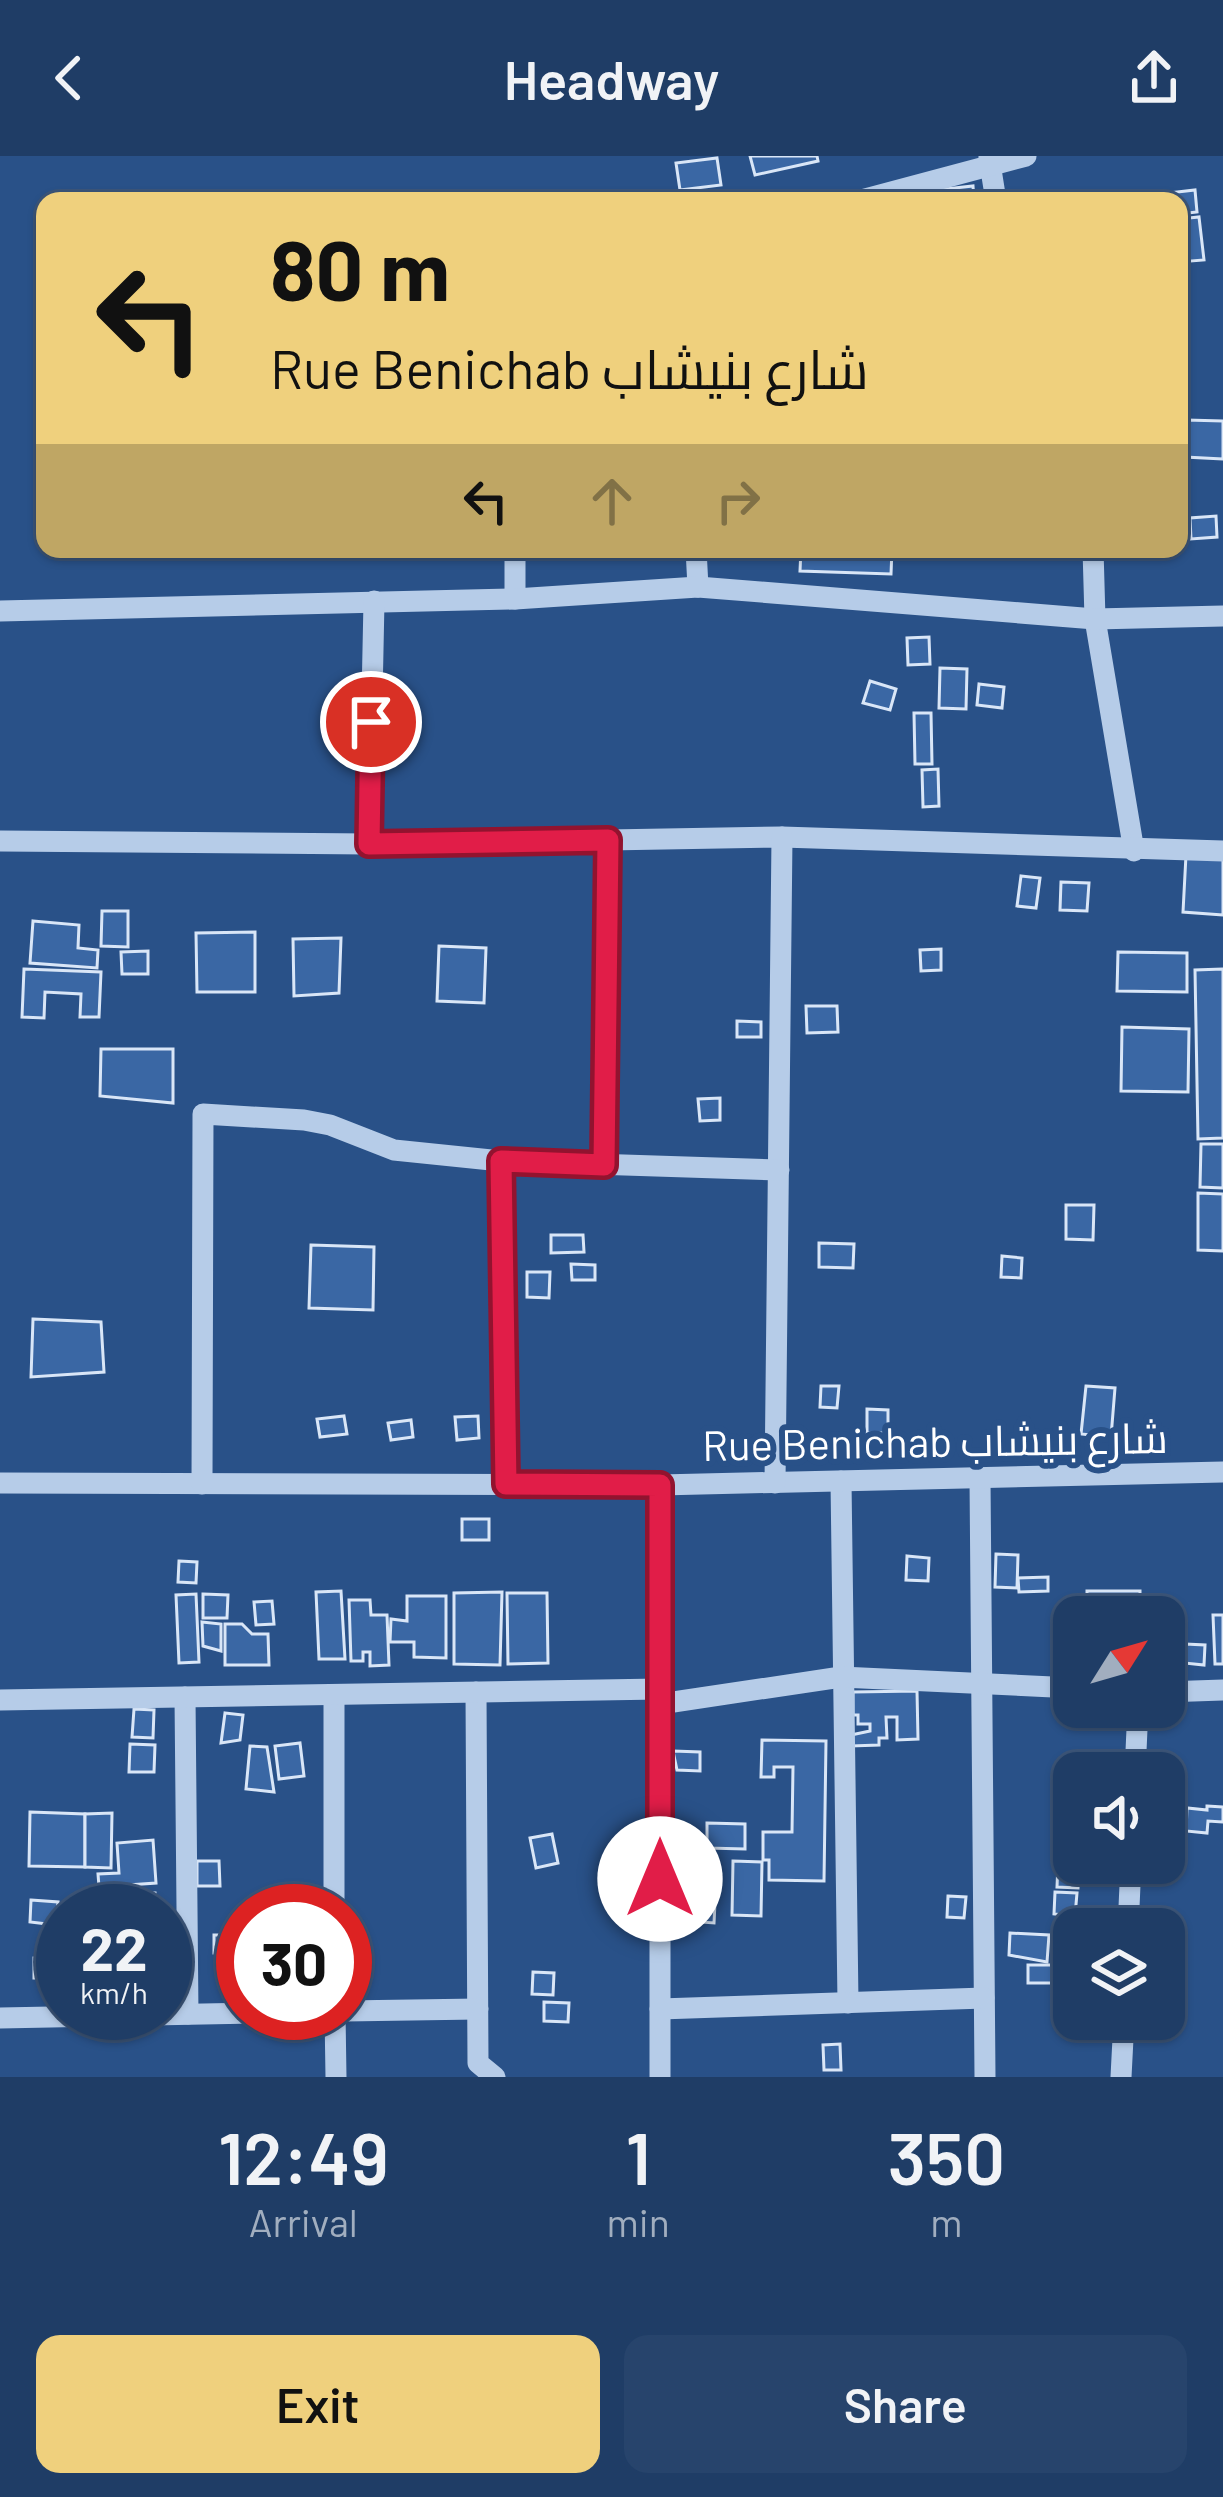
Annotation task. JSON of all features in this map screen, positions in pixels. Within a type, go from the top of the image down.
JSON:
[{"type":"street","points":[[888,192],[1026,156]]},
{"type":"street","points":[[990,162],[995,192]]},
{"type":"street","points":[[514,558],[515,598]]},
{"type":"street","points":[[696,558],[698,587]]},
{"type":"street","points":[[1093,558],[1095,619],[1134,850]]},
{"type":"street","points":[[0,611],[515,598],[698,587],[1095,619],[1223,616]]},
{"type":"street","points":[[369,844],[374,601]]},
{"type":"street","points":[[0,842],[369,844],[782,837],[1223,851]]},
{"type":"street","points":[[776,1483],[782,837]]},
{"type":"street","points":[[604,1165],[608,840]]},
{"type":"street","points":[[202,1484],[203,1114],[304,1120],[394,1150],[501,1161],[779,1170]]},
{"type":"street","points":[[501,1161],[506,1484]]},
{"type":"street","name":"Rue Benichab شارع بنيشاب","points":[[0,1484],[660,1485],[1223,1472]]},
{"type":"street","points":[[980,1478],[986,2077]]},
{"type":"street","points":[[841,1481],[848,2002]]},
{"type":"street","points":[[660,1485],[660,2077]]},
{"type":"street","points":[[0,1700],[476,1692],[660,1697],[841,1677],[1053,1687]]},
{"type":"street","points":[[1185,1691],[1223,1690]]},
{"type":"street","points":[[476,1692],[478,2063],[495,2077]]},
{"type":"street","points":[[334,1695],[334,1884]]},
{"type":"street","points":[[185,1697],[187,1884]]},
{"type":"street","points":[[660,2009],[984,1998]]},
{"type":"street","points":[[372,2011],[478,2008]]},
{"type":"street","points":[[0,2018],[36,2017]]},
{"type":"street","points":[[335,2040],[336,2077]]},
{"type":"street","points":[[1121,2077],[1123,2040]]},
{"type":"building","points":[[750,156],[817,156],[818,161],[755,175]]},
{"type":"building","points":[[717,158],[721,185],[680,190],[676,163]]},
{"type":"building","points":[[973,186],[973,192],[918,192]]},
{"type":"building","points":[[1195,190],[1197,212],[1188,213],[1188,192],[1177,192]]},
{"type":"building","points":[[1199,217],[1204,260],[1188,261],[1188,218]]},
{"type":"building","points":[[1188,420],[1223,421],[1223,459],[1188,457]]},
{"type":"building","points":[[1216,516],[1217,537],[1191,539],[1190,518]]},
{"type":"building","points":[[801,558],[892,558],[891,574],[800,571]]},
{"type":"building","points":[[929,637],[930,664],[908,665],[907,638]]},
{"type":"building","points":[[940,668],[967,669],[966,709],[939,708]]},
{"type":"building","points":[[870,681],[896,689],[890,710],[863,703]]},
{"type":"building","points":[[979,684],[1004,687],[1002,708],[977,705]]},
{"type":"building","points":[[914,713],[931,713],[932,764],[915,764]]},
{"type":"building","points":[[938,769],[939,806],[923,807],[922,770]]},
{"type":"building","points":[[1186,855],[1223,857],[1223,915],[1183,912]]},
{"type":"building","points":[[1021,876],[1040,878],[1036,908],[1017,906]]},
{"type":"building","points":[[1061,882],[1089,883],[1087,911],[1060,910]]},
{"type":"building","points":[[102,911],[128,911],[128,947],[101,946]]},
{"type":"building","points":[[33,921],[79,925],[78,948],[98,950],[97,968],[30,963]]},
{"type":"building","points":[[255,932],[255,992],[197,992],[196,933]]},
{"type":"building","points":[[341,938],[339,993],[294,996],[293,939]]},
{"type":"building","points":[[439,946],[486,948],[484,1003],[437,1001]]},
{"type":"building","points":[[941,949],[941,970],[921,971],[920,950]]},
{"type":"building","points":[[148,951],[148,974],[122,974],[121,952]]},
{"type":"building","points":[[1118,952],[1187,953],[1187,992],[1117,991]]},
{"type":"building","points":[[24,969],[101,972],[99,1017],[80,1017],[81,994],[45,992],[44,1018],[22,1017]]},
{"type":"building","points":[[1223,969],[1223,1138],[1198,1139],[1195,970]]},
{"type":"building","points":[[806,1006],[837,1006],[838,1032],[807,1033]]},
{"type":"building","points":[[737,1021],[761,1022],[761,1037],[737,1037]]},
{"type":"building","points":[[1122,1027],[1189,1029],[1188,1092],[1121,1091]]},
{"type":"building","points":[[101,1049],[173,1049],[173,1103],[100,1096]]},
{"type":"building","points":[[720,1098],[720,1120],[700,1121],[698,1099]]},
{"type":"building","points":[[1201,1144],[1223,1144],[1223,1188],[1200,1187]]},
{"type":"building","points":[[1198,1193],[1223,1194],[1223,1251],[1198,1250]]},
{"type":"building","points":[[1066,1205],[1094,1205],[1093,1240],[1066,1239]]},
{"type":"building","points":[[551,1235],[583,1235],[584,1252],[551,1253]]},
{"type":"building","points":[[819,1243],[854,1244],[853,1268],[819,1267]]},
{"type":"building","points":[[311,1245],[374,1247],[373,1310],[309,1308]]},
{"type":"building","points":[[1002,1256],[1022,1258],[1021,1278],[1001,1277]]},
{"type":"building","points":[[571,1264],[595,1265],[595,1280],[572,1280]]},
{"type":"building","points":[[527,1272],[550,1272],[549,1298],[527,1297]]},
{"type":"building","points":[[33,1319],[101,1322],[104,1372],[31,1377]]},
{"type":"building","points":[[821,1386],[839,1386],[837,1408],[820,1407]]},
{"type":"building","points":[[1086,1386],[1115,1388],[1111,1437],[1081,1434]]},
{"type":"building","points":[[867,1409],[888,1410],[888,1433],[867,1433]]},
{"type":"building","points":[[344,1416],[347,1434],[320,1437],[317,1419]]},
{"type":"building","points":[[478,1416],[479,1438],[457,1440],[455,1417]]},
{"type":"building","points":[[411,1420],[413,1437],[391,1440],[388,1423]]},
{"type":"building","points":[[462,1519],[489,1519],[489,1540],[462,1540]]},
{"type":"building","points":[[996,1554],[1018,1555],[1017,1588],[995,1587]]},
{"type":"building","points":[[907,1556],[929,1558],[928,1581],[906,1580]]},
{"type":"building","points":[[179,1561],[197,1562],[196,1583],[178,1582]]},
{"type":"building","points":[[1048,1577],[1048,1591],[1019,1592],[1018,1578]]},
{"type":"building","points":[[341,1591],[345,1659],[319,1659],[316,1592]]},
{"type":"building","points":[[1087,1591],[1140,1591],[1140,1596],[1087,1596]]},
{"type":"building","points":[[502,1592],[500,1665],[454,1664],[454,1593]]},
{"type":"building","points":[[507,1593],[547,1593],[548,1663],[508,1664]]},
{"type":"building","points":[[196,1594],[199,1662],[179,1663],[176,1595]]},
{"type":"building","points":[[203,1594],[228,1595],[227,1618],[203,1618]]},
{"type":"building","points":[[407,1596],[446,1596],[446,1658],[414,1657],[414,1642],[390,1642],[391,1619],[407,1621]]},
{"type":"building","points":[[349,1600],[370,1600],[371,1615],[387,1615],[389,1665],[370,1666],[370,1652],[363,1652],[363,1661],[351,1661]]},
{"type":"building","points":[[272,1601],[274,1624],[256,1625],[254,1602]]},
{"type":"building","points":[[1213,1615],[1223,1615],[1223,1664],[1215,1664]]},
{"type":"building","points":[[202,1622],[221,1624],[221,1651],[203,1646]]},
{"type":"building","points":[[225,1624],[242,1624],[252,1634],[268,1634],[269,1665],[225,1665]]},
{"type":"building","points":[[1185,1644],[1205,1645],[1204,1665],[1185,1663]]},
{"type":"building","points":[[917,1691],[918,1739],[897,1740],[897,1717],[886,1717],[887,1738],[879,1738],[879,1745],[851,1746],[851,1735],[870,1731],[870,1724],[858,1724],[858,1715],[853,1715],[853,1692]]},
{"type":"building","points":[[134,1709],[154,1710],[153,1738],[132,1737]]},
{"type":"building","points":[[225,1713],[243,1715],[240,1740],[221,1743]]},
{"type":"building","points":[[762,1740],[826,1741],[824,1881],[769,1880],[763,1832],[792,1832],[793,1767],[774,1767],[774,1777],[761,1777]]},
{"type":"building","points":[[300,1743],[304,1776],[279,1779],[275,1746]]},
{"type":"building","points":[[130,1744],[155,1745],[154,1772],[129,1772]]},
{"type":"building","points":[[250,1746],[267,1747],[274,1792],[246,1789]]},
{"type":"building","points":[[673,1751],[700,1752],[700,1771],[677,1770]]},
{"type":"building","points":[[1207,1806],[1223,1807],[1223,1822],[1208,1821],[1207,1833],[1186,1831],[1187,1808],[1207,1810]]},
{"type":"building","points":[[30,1812],[85,1814],[85,1867],[29,1866]]},
{"type":"building","points":[[112,1813],[111,1868],[85,1867],[85,1814]]},
{"type":"building","points":[[707,1823],[745,1824],[745,1849],[707,1848]]},
{"type":"building","points":[[552,1834],[558,1863],[536,1868],[530,1838]]},
{"type":"building","points":[[153,1840],[156,1883],[99,1884],[98,1874],[119,1873],[117,1843]]},
{"type":"building","points":[[197,1861],[219,1861],[220,1884],[197,1886]]},
{"type":"building","points":[[733,1861],[762,1862],[761,1916],[732,1915]]},
{"type":"building","points":[[1055,1892],[1077,1893],[1076,1908],[1054,1908]]},
{"type":"building","points":[[948,1896],[966,1897],[964,1918],[947,1917]]},
{"type":"building","points":[[31,1900],[36,1900],[36,1923],[30,1922]]},
{"type":"building","points":[[690,1902],[715,1903],[714,1923],[689,1921]]},
{"type":"building","points":[[1010,1933],[1049,1935],[1047,1962],[1009,1955]]},
{"type":"building","points":[[1028,1965],[1053,1965],[1053,1983],[1028,1983]]},
{"type":"building","points":[[533,1972],[554,1973],[553,1995],[532,1994]]},
{"type":"building","points":[[544,2002],[569,2003],[568,2022],[544,2021]]},
{"type":"building","points":[[840,2044],[841,2070],[824,2070],[823,2045]]},
{"type":"route","points":[[371,722],[369,844],[608,840],[604,1165],[501,1161],[506,1484],[660,1485],[660,1879]]}]
